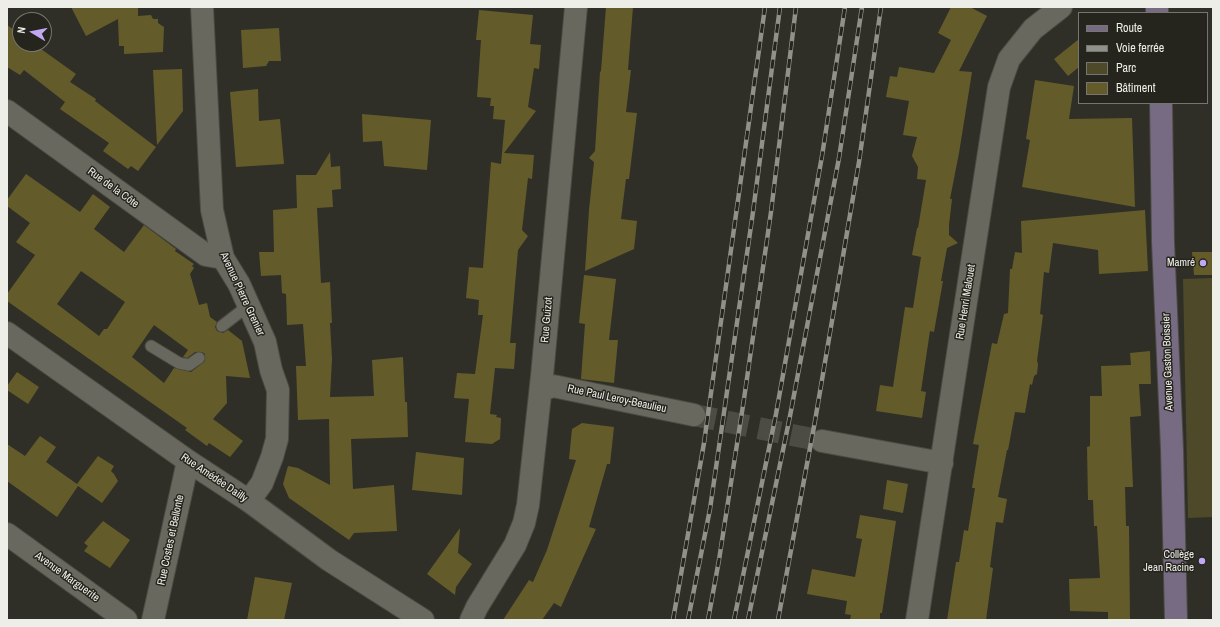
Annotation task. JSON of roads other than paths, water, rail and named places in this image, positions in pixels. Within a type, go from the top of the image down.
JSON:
[{"type":"street","name":"Avenue Pierre Grenier","points":[[202,7],[212,210],[223,258],[250,305],[265,342],[271,370],[278,390],[276,439],[272,457],[262,483],[249,501]]},
{"type":"street","name":"Rue Guizot","points":[[471,620],[477,607],[515,545],[524,524],[528,505],[541,390],[576,7]]},
{"type":"street","name":"Rue Henri Malouet","points":[[917,620],[999,87],[1009,59],[1033,29],[1061,7]]},
{"type":"street","name":"Avenue Gaston Boissier","points":[[1161,104],[1164,242],[1180,616]]},
{"type":"street","name":"Rue de la Côte","points":[[7,111],[206,255],[223,258]]},
{"type":"street","name":"Rue Amédée Dailly","points":[[7,333],[249,501],[328,560],[423,620]]},
{"type":"street","name":"Rue Paul Leroy-Beaulieu","points":[[541,390],[553,386],[694,415]]},
{"type":"street","points":[[822,441],[942,463]]},
{"type":"street","name":"Rue Costes et Bellonte","points":[[153,620],[188,460]]},
{"type":"street","name":"Avenue Marguerite","points":[[7,534],[126,620]]},
{"type":"lane","points":[[222,326],[250,305]]},
{"type":"lane","points":[[151,346],[179,364],[189,365],[199,358]]},
{"type":"tunnel","points":[[694,415],[822,441]]},
{"type":"railway","points":[[673,620],[704,443],[765,7]]},
{"type":"railway","points":[[688,620],[710,509],[753,212],[780,7]]},
{"type":"railway","points":[[708,620],[719,560],[744,399],[771,212],[796,7]]},
{"type":"railway","points":[[734,620],[776,414],[822,156],[845,7]]},
{"type":"railway","points":[[748,620],[790,416],[839,158],[862,7]]},
{"type":"railway","points":[[778,620],[815,421],[859,162],[881,7]]},
{"type":"place","name":"Mamré","points":[[1203,263]]},
{"type":"place","name":"Collège Jean Racine","points":[[1202,561]]}]
